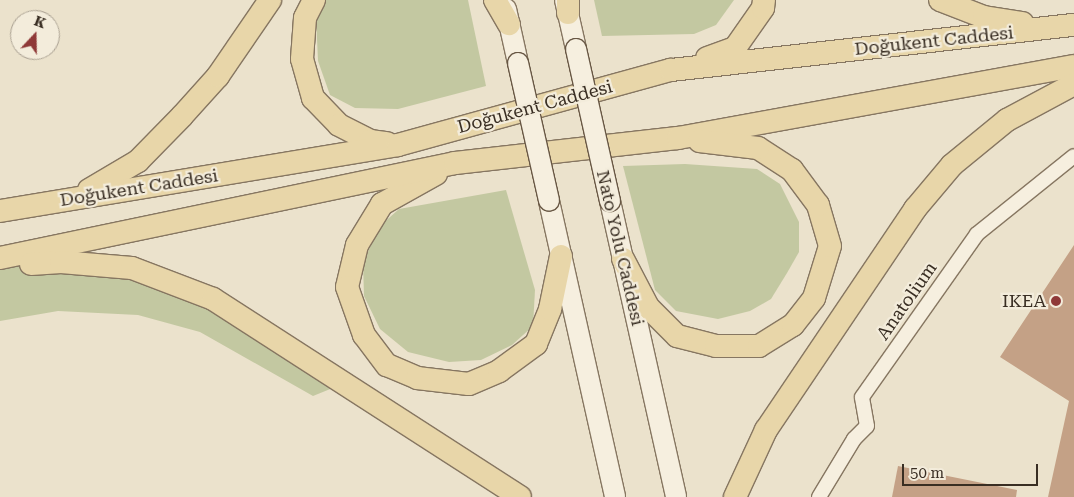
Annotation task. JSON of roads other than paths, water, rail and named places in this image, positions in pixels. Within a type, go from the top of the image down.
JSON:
[{"type":"main road","points":[[0,211],[91,190],[138,161],[218,76],[270,0]]},
{"type":"main road","points":[[314,0],[306,18],[302,59],[313,98],[339,125],[370,141],[398,145]]},
{"type":"main road","points":[[495,0],[509,24]]},
{"type":"main road","points":[[504,0],[615,497]]},
{"type":"main road","points":[[671,70],[735,48],[763,8],[764,0]]},
{"type":"main road","points":[[940,0],[984,17],[1043,27],[1074,25]]},
{"type":"main road","name":"Nato Yolu Caddesi","points":[[567,4],[676,497]]},
{"type":"main road","name":"Doğukent Caddesi","points":[[0,211],[398,145],[671,70],[1074,25]]},
{"type":"main road","name":"Doğukent Caddesi","points":[[0,258],[455,164],[678,138],[1074,66]]},
{"type":"main road","points":[[735,497],[766,430],[915,209],[952,165],[1007,120],[1074,84]]},
{"type":"main road","points":[[623,259],[648,307],[677,336],[716,346],[759,346],[793,325],[814,298],[830,246],[818,205],[792,170],[758,148],[678,138]]},
{"type":"main road","points":[[455,164],[382,204],[357,245],[347,287],[364,335],[387,366],[417,378],[469,384],[499,371],[536,344],[550,309],[560,256]]},
{"type":"main road","points":[[0,266],[61,262],[132,268],[212,299],[520,497]]},
{"type":"street","name":"Anatolium","points":[[819,497],[854,439],[867,426],[862,397],[977,234],[1074,156]]},
{"type":"place","name":"IKEA","points":[[1056,301]]}]
